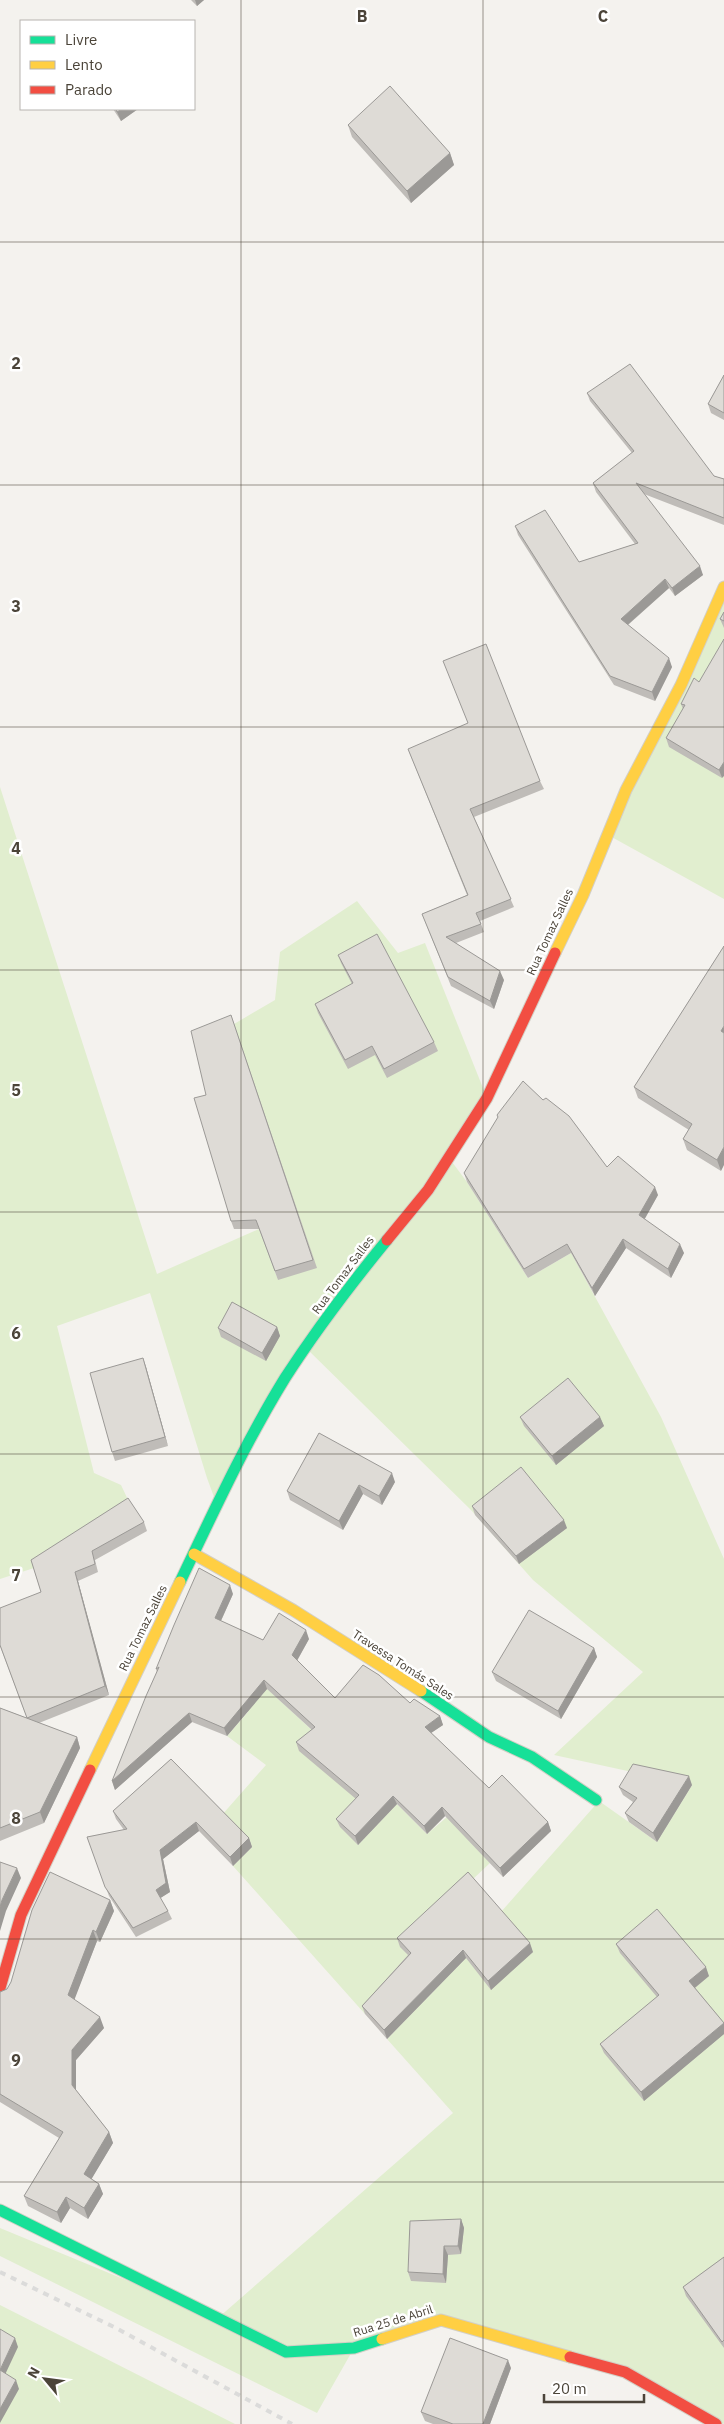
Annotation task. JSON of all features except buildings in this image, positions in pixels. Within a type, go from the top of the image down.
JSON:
[{"type":"street","name":"Rua Tomaz Salles","points":[[0,1988],[21,1915],[226,1485],[285,1379],[348,1288],[428,1190],[488,1098],[583,895],[626,790],[681,685],[724,586]]},
{"type":"street","name":"Travessa Tomás Sales","points":[[194,1554],[293,1610],[399,1676],[489,1737],[532,1757],[596,1800]]},
{"type":"street","name":"Rua 25 de Abril","points":[[0,2210],[286,2352],[354,2348],[441,2320],[625,2372],[716,2424]]},
{"type":"green space","points":[[724,587],[724,899],[608,835]]},
{"type":"green space","points":[[0,787],[157,1274],[259,1229],[278,1280],[234,1024],[275,1000],[280,952],[357,901],[398,953],[425,943],[487,1098],[449,1158],[467,1182],[528,1278],[571,1253],[661,1417],[724,1559],[724,2424],[625,2372],[441,2320],[354,2348],[317,2413],[0,2256],[0,2228],[218,2318],[453,2113],[387,2039],[466,1958],[500,1913],[599,1801],[657,1842],[692,1785],[554,1755],[643,1672],[533,1580],[471,1510],[307,1349],[217,1505],[150,1293],[57,1326],[94,1473],[121,1485],[131,1506],[34,1568],[0,1579]]},
{"type":"green space","points":[[250,1673],[315,1733],[364,1802],[358,1845],[397,1804],[427,1834],[447,1817],[490,1863],[401,1947],[414,1961],[365,2014],[233,1866],[252,1847],[221,1816],[266,1765],[227,1736],[248,1712]]},
{"type":"green space","points":[[0,2305],[235,2424],[0,2424]]},
{"type":"railway","points":[[0,2272],[116,2328],[292,2424]]},
{"type":"traffic: fast","points":[[180,1582],[243,1453],[285,1378],[334,1308],[387,1240]]},
{"type":"traffic: fast","points":[[421,1691],[489,1737],[532,1757],[596,1800]]},
{"type":"traffic: fast","points":[[0,2210],[286,2352],[354,2348],[382,2339]]},
{"type":"traffic: slow","points":[[555,953],[583,895],[626,790],[681,685],[724,587]]},
{"type":"traffic: slow","points":[[194,1554],[293,1610],[421,1691]]},
{"type":"traffic: slow","points":[[90,1770],[180,1582]]},
{"type":"traffic: slow","points":[[382,2339],[441,2320],[570,2357]]},
{"type":"traffic: jam","points":[[387,1240],[428,1190],[487,1098],[555,953]]},
{"type":"traffic: jam","points":[[0,1988],[21,1915],[90,1770]]},
{"type":"traffic: jam","points":[[570,2357],[625,2372],[716,2424]]}]
